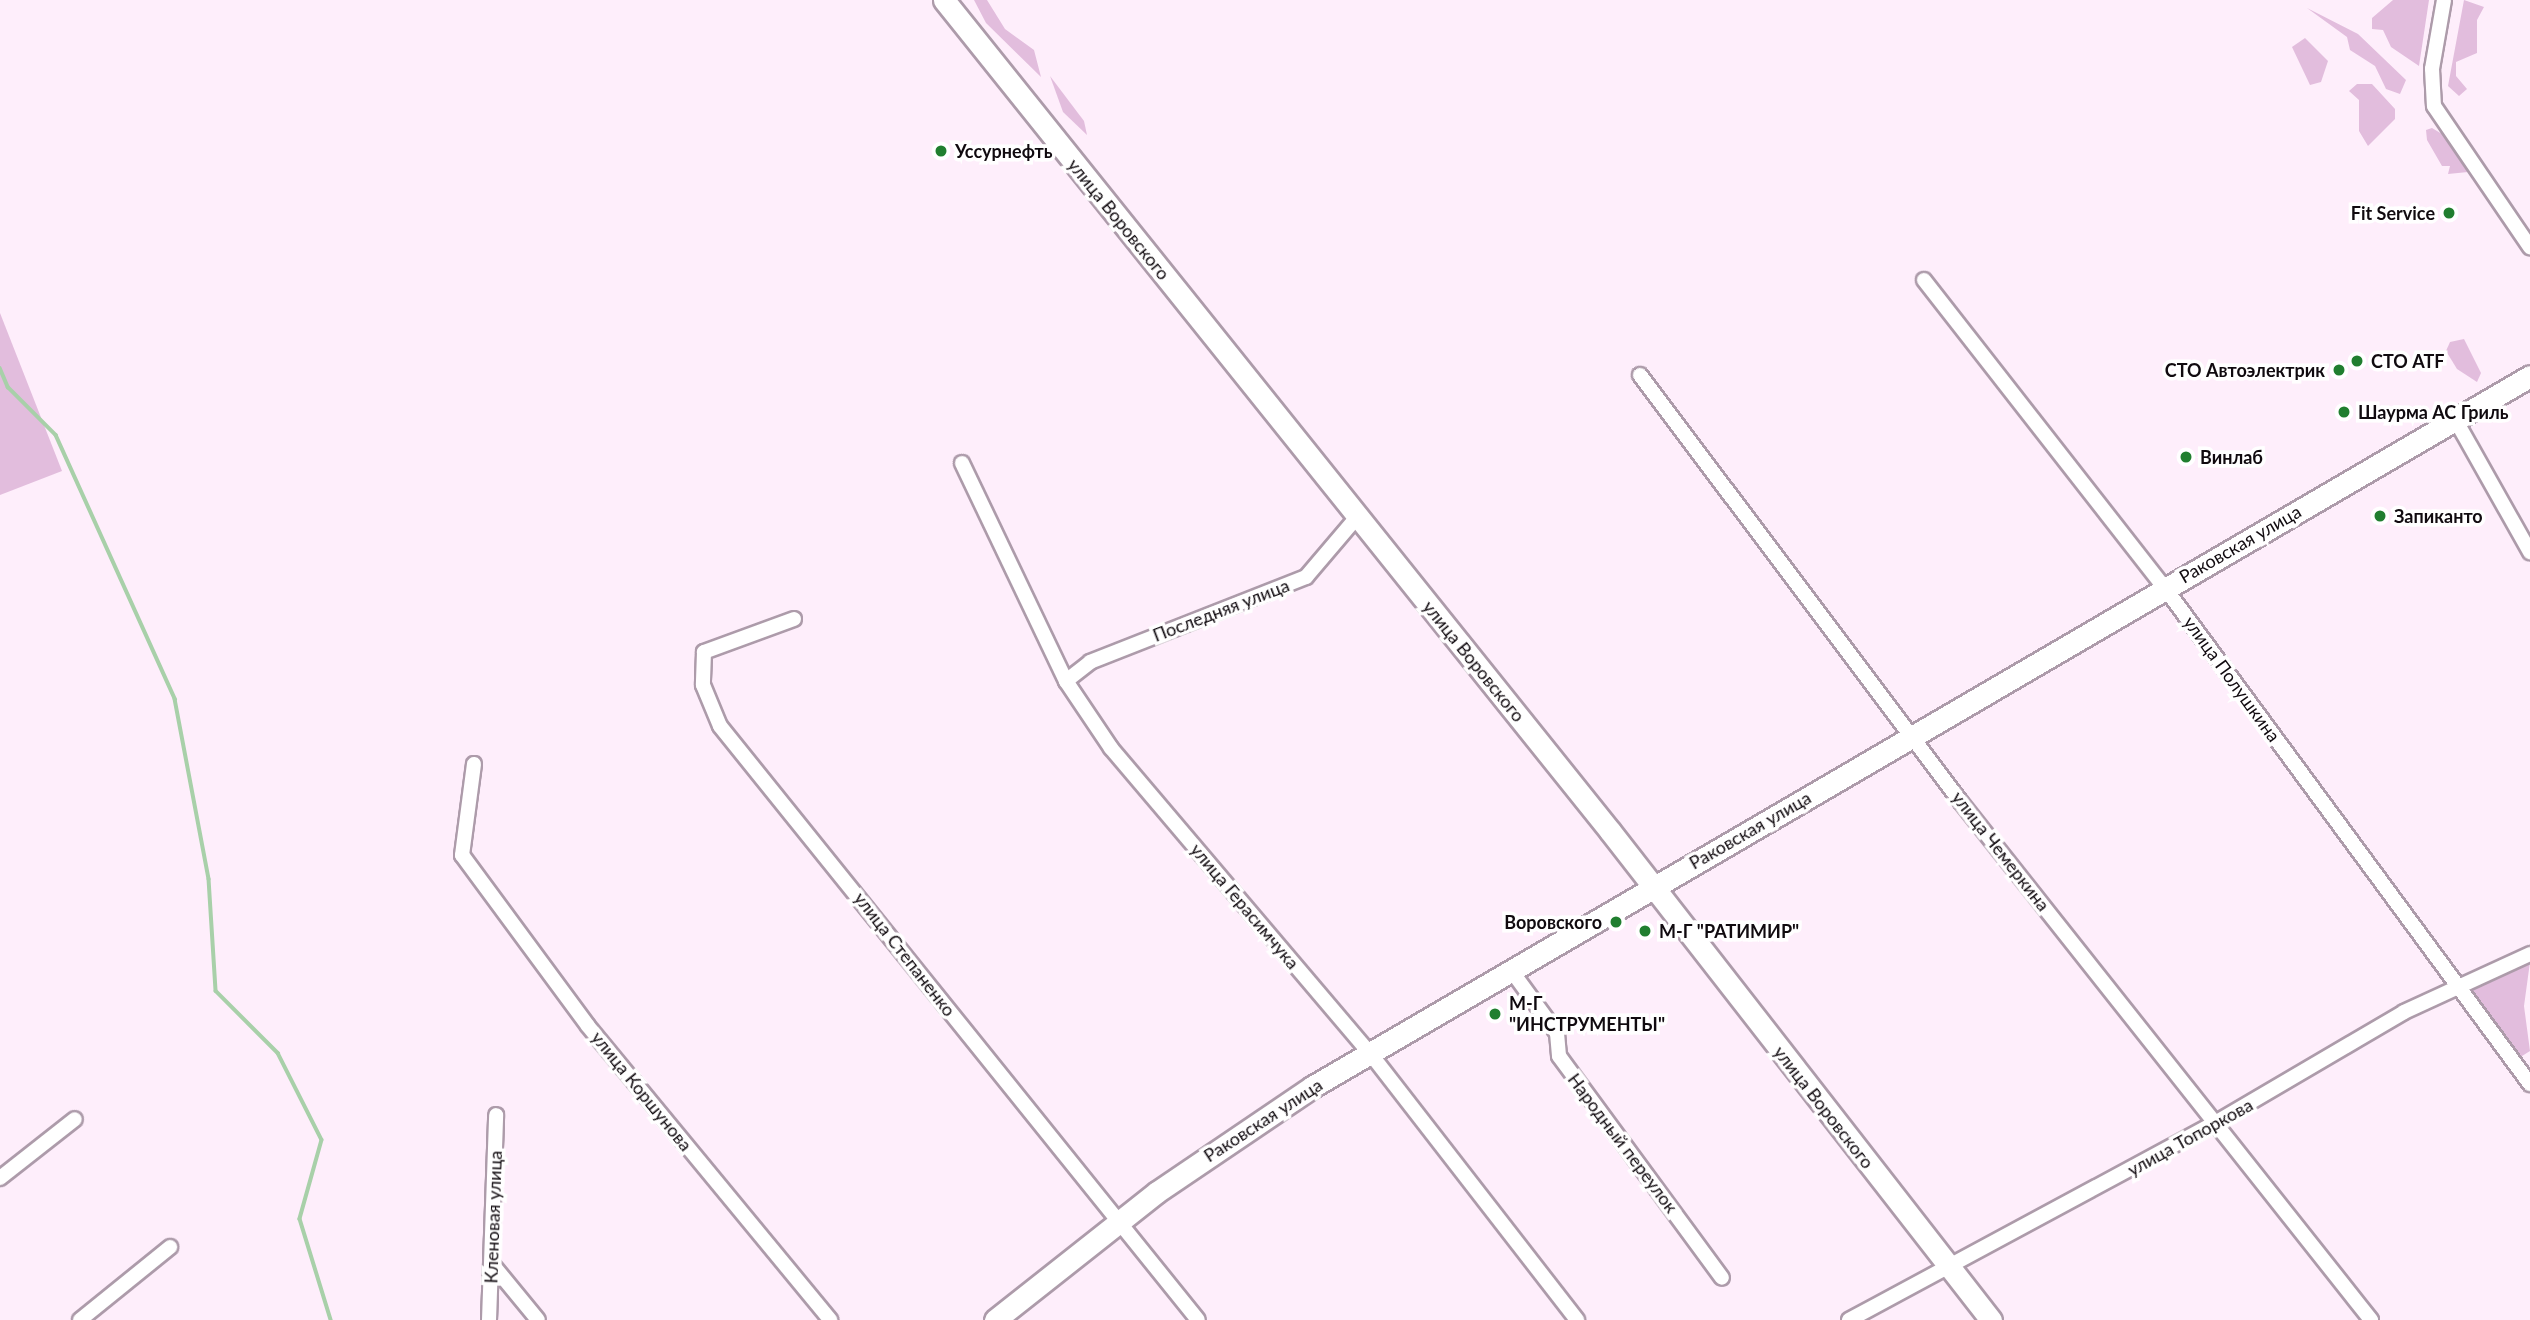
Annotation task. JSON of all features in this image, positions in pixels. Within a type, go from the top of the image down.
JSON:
[{"type":"main road","name":"улица Воровского","points":[[947,4],[1653,887],[1991,1320]]},
{"type":"main road","name":"Раковская улица","points":[[995,1320],[1119,1220],[1370,1053],[2530,376]]},
{"type":"street","points":[[2444,0],[2432,69],[2434,106],[2530,247]]},
{"type":"street","name":"улица Полушкина","points":[[1924,280],[2165,588],[2530,1084]]},
{"type":"street","name":"улица Чемеркина","points":[[1640,375],[1913,735],[2371,1320]]},
{"type":"street","points":[[2455,419],[2530,552]]},
{"type":"street","name":"улица Герасимчука","points":[[962,463],[1066,681],[1111,748],[1370,1053],[1577,1320]]},
{"type":"street","name":"Последняя улица","points":[[1066,681],[1090,662],[1306,577],[1357,516]]},
{"type":"street","name":"улица Степаненко","points":[[794,619],[704,652],[703,685],[720,726],[1198,1320]]},
{"type":"street","name":"улица Коршунова","points":[[474,764],[462,855],[588,1026],[830,1320]]},
{"type":"street","name":"улица Топоркова","points":[[1849,1320],[1951,1268],[2215,1124],[2457,986],[2530,954]]},
{"type":"street","name":"Народный переулок","points":[[1511,970],[1557,1033],[1559,1056],[1723,1278]]},
{"type":"street","name":"Кленовая улица","points":[[489,1320],[496,1115]]},
{"type":"street","points":[[0,1178],[75,1118]]},
{"type":"street","points":[[80,1320],[170,1247]]},
{"type":"street","points":[[492,1264],[538,1320]]},
{"type":"shaded area","points":[[974,0],[987,0],[1005,29],[1034,50],[1041,77],[986,23]]},
{"type":"shaded area","points":[[2393,0],[2429,0],[2419,66],[2391,47],[2383,30],[2372,29],[2372,18]]},
{"type":"shaded area","points":[[2464,0],[2484,7],[2477,20],[2477,53],[2456,62],[2456,76],[2467,89],[2459,96],[2448,86]]},
{"type":"shaded area","points":[[2307,8],[2358,34],[2406,80],[2400,94],[2386,89],[2375,66],[2350,50],[2347,37]]},
{"type":"shaded area","points":[[2305,38],[2328,61],[2321,82],[2310,85],[2292,47]]},
{"type":"shaded area","points":[[1050,76],[1084,121],[1087,135],[1063,112]]},
{"type":"shaded area","points":[[2357,84],[2372,84],[2395,109],[2395,119],[2368,146],[2359,131],[2359,100],[2349,91]]},
{"type":"shaded area","points":[[2432,128],[2442,134],[2468,172],[2448,174],[2450,166],[2442,166],[2427,140],[2426,130]]},
{"type":"shaded area","points":[[0,313],[62,471],[0,495]]},
{"type":"shaded area","points":[[2464,339],[2481,373],[2477,382],[2457,369],[2446,351],[2450,342]]},
{"type":"shaded area","points":[[2530,962],[2524,1006],[2530,1051],[2506,1066],[2471,990]]},
{"type":"waterway","points":[[0,368],[8,387],[56,435],[175,699],[209,879],[216,991],[278,1053],[322,1140],[300,1219],[331,1320]]},
{"type":"place","name":"Уссурнефть","points":[[941,151]]},
{"type":"place","name":"Fit Service","points":[[2449,213]]},
{"type":"place","name":"СТО ATF","points":[[2357,361]]},
{"type":"place","name":"СТО Автоэлектрик","points":[[2339,370]]},
{"type":"place","name":"Шаурма АС Гриль","points":[[2344,412]]},
{"type":"place","name":"Винлаб","points":[[2186,457]]},
{"type":"place","name":"Запиканто","points":[[2380,516]]},
{"type":"place","name":"Воровского","points":[[1616,922]]},
{"type":"place","name":"М-Г \"РАТИМИР\"","points":[[1645,931]]},
{"type":"place","name":"М-Г \"ИНСТРУМЕНТЫ\"","points":[[1495,1014]]}]
